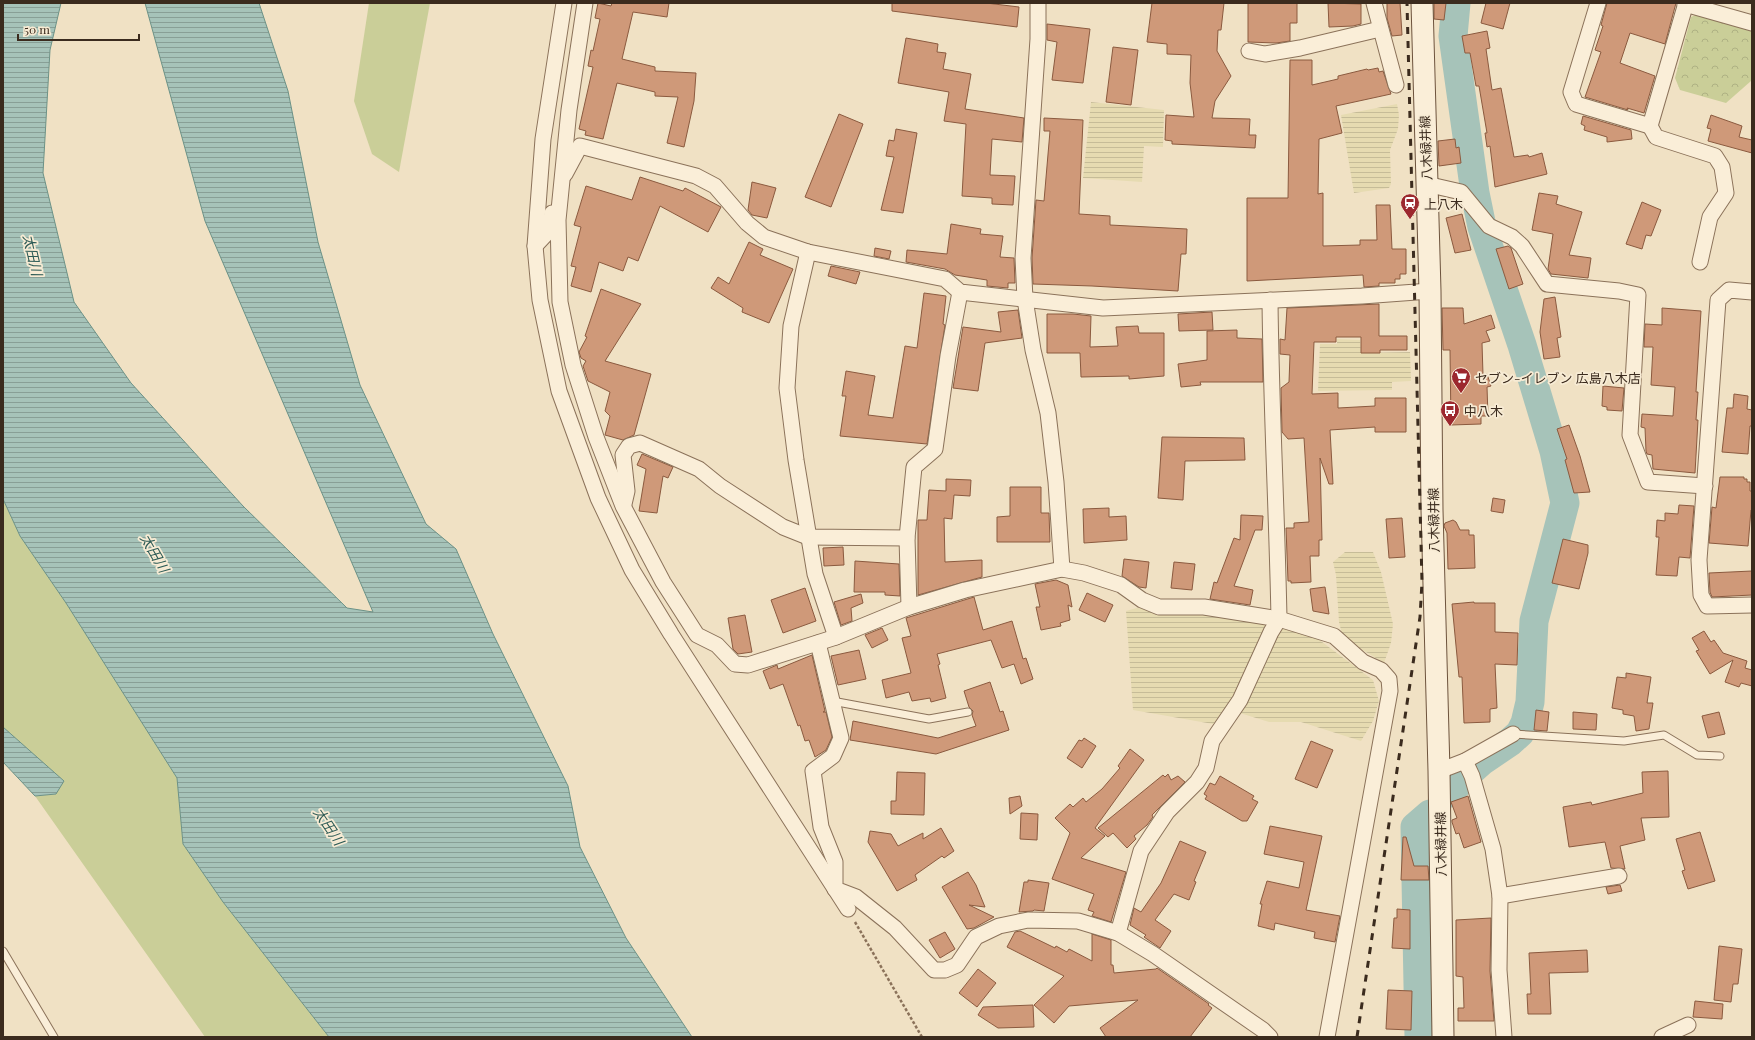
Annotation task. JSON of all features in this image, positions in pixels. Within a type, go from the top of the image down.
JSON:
[{"type":"main road","name":"八木緑井線","points":[[1422,3],[1430,291],[1432,510],[1439,772],[1443,1037]]},
{"type":"street","points":[[564,3],[543,139],[535,246],[540,300],[559,391],[598,498],[632,570],[671,634],[848,910]]},
{"type":"street","points":[[585,3],[569,110],[561,180],[558,220],[560,302],[573,365],[596,437],[624,506],[663,582],[697,635],[717,645],[735,664],[748,665],[836,637],[908,607],[964,590],[1062,569],[1084,573],[1121,585],[1142,600],[1159,607],[1204,607],[1279,619],[1334,636],[1363,662],[1381,670],[1389,680],[1390,691],[1327,1037]]},
{"type":"street","points":[[1038,3],[1038,39],[1023,258],[1025,299],[1032,350],[1048,414],[1056,482],[1062,569]]},
{"type":"street","points":[[1374,3],[1396,85]]},
{"type":"street","points":[[1598,3],[1571,92],[1576,104],[1650,126],[1656,137],[1715,156],[1722,166],[1726,193],[1710,217],[1700,262]]},
{"type":"street","points":[[1650,126],[1686,4],[1752,23]]},
{"type":"street","points":[[1249,51],[1265,54],[1300,48],[1380,29]]},
{"type":"street","points":[[535,246],[549,231],[555,191],[580,146],[696,176],[715,186],[747,223],[764,237],[808,252],[945,279],[960,292],[1103,308],[1362,296],[1430,291]]},
{"type":"street","points":[[1426,184],[1461,192],[1489,226],[1512,237],[1522,246],[1547,284],[1619,290],[1638,295],[1630,435],[1648,482],[1706,486]]},
{"type":"street","points":[[808,252],[791,326],[787,388],[796,460],[815,574],[836,637]]},
{"type":"street","points":[[1752,292],[1729,290],[1718,300],[1706,486],[1699,560],[1701,595],[1707,606],[1752,605]]},
{"type":"street","points":[[908,607],[907,538],[914,467],[934,449],[948,356],[960,292]]},
{"type":"street","points":[[1118,933],[1142,851],[1167,812],[1197,782],[1206,768],[1212,741],[1240,700],[1271,632],[1279,619],[1276,488],[1271,388],[1270,300]]},
{"type":"street","points":[[624,506],[627,491],[623,455],[629,446],[640,444],[699,469],[720,486],[783,527],[808,536],[907,538]]},
{"type":"street","points":[[818,643],[841,738],[833,756],[813,772],[821,827],[835,862],[835,889]]},
{"type":"street","points":[[1439,772],[1468,768],[1519,735]]},
{"type":"street","points":[[1468,768],[1493,849],[1500,896],[1499,970],[1504,1037]]},
{"type":"street","points":[[1500,896],[1619,876]]},
{"type":"street","points":[[835,889],[856,897],[895,928],[934,970],[945,970],[957,965],[976,937],[998,926],[1028,920],[1078,920],[1118,933],[1153,954],[1263,1030],[1270,1037]]},
{"type":"street","points":[[1662,1037],[1688,1025]]},
{"type":"lane","points":[[832,701],[930,719],[968,712]]},
{"type":"lane","points":[[1519,735],[1624,741],[1664,735],[1697,755],[1720,756]]},
{"type":"lane","points":[[3,951],[54,1037]]},
{"type":"path","points":[[848,910],[922,1037]]},
{"type":"shaded area","points":[[1091,102],[1164,110],[1163,147],[1144,146],[1142,182],[1083,178]]},
{"type":"shaded area","points":[[1397,104],[1399,115],[1398,129],[1390,150],[1391,184],[1389,188],[1354,193],[1341,115]]},
{"type":"shaded area","points":[[1337,339],[1360,340],[1361,353],[1410,352],[1411,381],[1392,382],[1392,390],[1318,391],[1320,344],[1337,344]]},
{"type":"shaded area","points":[[1345,552],[1373,552],[1381,572],[1393,624],[1391,643],[1384,663],[1343,638],[1339,622],[1336,575],[1333,562]]},
{"type":"shaded area","points":[[1140,607],[1260,619],[1310,633],[1373,680],[1379,701],[1373,721],[1361,741],[1301,722],[1269,722],[1227,709],[1213,724],[1133,710],[1126,611]]},
{"type":"green space","points":[[369,3],[430,3],[399,172],[372,154],[354,101]]},
{"type":"green space","points":[[1700,13],[1752,29],[1751,81],[1726,103],[1680,90],[1675,78],[1691,17]]},
{"type":"green space","points":[[3,499],[20,536],[66,603],[177,778],[183,844],[223,902],[329,1037],[205,1037],[35,796],[56,794],[21,744],[3,727]]},
{"type":"water","name":"太田川","points":[[3,3],[61,3],[50,50],[43,173],[74,302],[131,383],[243,506],[347,608],[373,612],[205,221],[145,3],[259,3],[288,91],[318,242],[360,385],[426,524],[456,549],[493,634],[568,786],[580,847],[626,938],[692,1037],[329,1037],[223,902],[183,844],[177,778],[66,603],[20,536],[3,499]]},
{"type":"water","points":[[3,727],[64,781],[56,794],[35,796],[3,762]]},
{"type":"building","points":[[598,3],[611,6],[612,3],[669,3],[667,17],[633,12],[622,59],[655,67],[655,71],[696,73],[694,101],[684,147],[667,143],[678,97],[655,96],[655,92],[617,83],[603,139],[585,135],[586,131],[579,129],[593,67],[588,66],[600,19],[595,18]]},
{"type":"building","points":[[892,3],[986,3],[1019,7],[1017,27],[892,11]]},
{"type":"building","points":[[1152,3],[1224,3],[1221,30],[1218,30],[1217,51],[1231,76],[1215,101],[1212,118],[1250,119],[1249,135],[1256,135],[1255,148],[1172,144],[1172,141],[1165,140],[1166,115],[1194,117],[1190,83],[1191,55],[1167,54],[1167,44],[1147,42]]},
{"type":"building","points":[[1248,3],[1297,3],[1297,23],[1290,23],[1290,41],[1276,43],[1248,42]]},
{"type":"building","points":[[1328,3],[1361,4],[1361,24],[1353,26],[1329,27]]},
{"type":"building","points":[[1387,3],[1400,3],[1402,35],[1392,36],[1387,18]]},
{"type":"building","points":[[1434,3],[1446,3],[1444,20],[1434,19]]},
{"type":"building","points":[[1486,3],[1510,3],[1503,29],[1481,23]]},
{"type":"building","points":[[1607,3],[1676,3],[1665,44],[1630,33],[1620,63],[1655,76],[1644,113],[1627,108],[1628,110],[1585,97],[1601,52],[1595,50],[1603,26],[1601,25]]},
{"type":"building","points":[[1047,24],[1090,29],[1083,83],[1052,80],[1057,42],[1047,40]]},
{"type":"building","points":[[1487,31],[1490,48],[1486,49],[1492,90],[1501,88],[1514,157],[1528,155],[1529,157],[1542,153],[1547,174],[1495,187],[1490,146],[1487,147],[1485,133],[1487,133],[1479,86],[1476,86],[1470,53],[1465,53],[1462,36]]},
{"type":"building","points":[[906,38],[938,44],[937,52],[946,53],[943,69],[971,74],[965,109],[1024,118],[1022,142],[992,139],[990,175],[1015,176],[1013,205],[992,204],[992,198],[962,196],[966,124],[944,121],[949,92],[898,83]]},
{"type":"building","points":[[1113,47],[1138,50],[1131,105],[1106,102]]},
{"type":"building","points":[[1290,60],[1312,60],[1312,85],[1338,79],[1338,76],[1367,69],[1378,68],[1379,72],[1383,71],[1391,94],[1336,106],[1342,133],[1319,139],[1318,194],[1323,193],[1323,246],[1360,245],[1360,240],[1377,240],[1376,205],[1390,205],[1392,249],[1406,249],[1406,274],[1400,274],[1400,279],[1395,279],[1395,283],[1379,283],[1379,286],[1364,287],[1363,275],[1247,281],[1247,198],[1288,198]]},
{"type":"building","points":[[839,114],[863,124],[831,207],[805,197]]},
{"type":"building","points":[[1711,115],[1742,126],[1739,137],[1752,140],[1752,153],[1708,141],[1711,129],[1707,128]]},
{"type":"building","points":[[1583,116],[1631,130],[1632,139],[1607,142],[1607,137],[1584,130],[1585,126],[1581,124]]},
{"type":"building","points":[[1044,118],[1083,120],[1079,214],[1110,216],[1110,225],[1187,229],[1186,254],[1181,254],[1178,291],[1033,284],[1032,258],[1036,200],[1044,201],[1050,131],[1044,131]]},
{"type":"building","points":[[896,129],[917,133],[903,213],[881,210],[894,157],[886,156],[889,140],[894,141]]},
{"type":"building","points":[[1455,139],[1456,148],[1459,147],[1461,163],[1439,166],[1438,141]]},
{"type":"building","points":[[640,177],[683,191],[685,188],[721,207],[708,232],[660,206],[638,261],[628,257],[623,271],[599,262],[591,292],[571,286],[576,267],[571,266],[581,227],[574,225],[586,186],[632,200]]},
{"type":"building","points":[[752,182],[776,188],[767,218],[752,215],[748,210]]},
{"type":"building","points":[[1539,193],[1558,196],[1556,204],[1582,212],[1569,255],[1591,258],[1588,278],[1551,274],[1548,269],[1553,234],[1532,230]]},
{"type":"building","points":[[1642,202],[1661,210],[1651,236],[1646,235],[1642,249],[1626,244]]},
{"type":"building","points":[[1462,214],[1471,250],[1455,253],[1446,218]]},
{"type":"building","points":[[951,224],[981,229],[980,234],[1003,236],[1000,257],[1014,258],[1015,283],[1008,283],[1008,288],[987,286],[987,280],[955,275],[945,269],[906,262],[907,250],[947,254]]},
{"type":"building","points":[[749,242],[763,249],[760,255],[793,269],[769,323],[742,312],[743,308],[711,288],[718,277],[729,284]]},
{"type":"building","points":[[1508,246],[1511,248],[1523,284],[1509,289],[1496,249]]},
{"type":"building","points":[[875,248],[891,251],[889,259],[874,256]]},
{"type":"building","points":[[831,266],[860,272],[856,284],[828,276]]},
{"type":"building","points":[[601,289],[641,304],[605,361],[651,374],[634,435],[623,440],[605,435],[610,416],[605,411],[610,392],[588,381],[583,366],[586,361],[581,358],[579,352],[587,337],[585,336]]},
{"type":"building","points":[[924,293],[946,296],[943,324],[945,325],[927,444],[840,436],[846,396],[842,396],[846,371],[875,376],[868,415],[893,418],[905,346],[917,348]]},
{"type":"building","points":[[1555,297],[1561,337],[1557,338],[1560,357],[1544,359],[1540,332],[1544,299]]},
{"type":"building","points":[[1379,304],[1379,336],[1407,336],[1407,350],[1380,350],[1380,353],[1361,353],[1361,337],[1336,337],[1336,342],[1314,342],[1312,394],[1338,393],[1338,408],[1375,406],[1375,398],[1406,398],[1406,432],[1375,432],[1375,427],[1330,430],[1333,484],[1329,484],[1320,458],[1322,540],[1319,540],[1319,556],[1310,556],[1311,582],[1291,583],[1291,581],[1288,581],[1286,528],[1294,528],[1294,523],[1309,522],[1304,438],[1288,439],[1282,432],[1281,388],[1289,382],[1290,355],[1280,354],[1280,339],[1285,340],[1287,308]]},
{"type":"building","points":[[1442,308],[1463,308],[1464,324],[1491,315],[1495,328],[1486,331],[1490,341],[1482,343],[1483,375],[1487,374],[1491,386],[1487,387],[1488,416],[1481,416],[1481,424],[1451,425],[1450,350],[1443,350]]},
{"type":"building","points":[[1662,308],[1701,311],[1696,392],[1698,392],[1696,420],[1698,420],[1695,473],[1653,469],[1652,455],[1647,454],[1646,451],[1645,428],[1641,427],[1642,414],[1673,416],[1675,387],[1651,385],[1653,347],[1644,347],[1645,324],[1662,325]]},
{"type":"building","points":[[1018,310],[1022,338],[985,343],[978,391],[953,388],[963,327],[1001,332],[998,312]]},
{"type":"building","points":[[1212,312],[1213,330],[1179,331],[1178,314]]},
{"type":"building","points":[[1047,314],[1091,316],[1090,347],[1118,346],[1116,327],[1138,326],[1139,333],[1164,333],[1164,376],[1129,379],[1129,376],[1081,377],[1080,353],[1047,353]]},
{"type":"building","points":[[1237,330],[1237,338],[1262,339],[1263,382],[1200,382],[1201,385],[1181,387],[1178,364],[1207,360],[1207,331]]},
{"type":"building","points":[[1603,386],[1624,388],[1622,411],[1607,410],[1607,407],[1602,406]]},
{"type":"building","points":[[1734,394],[1748,396],[1747,409],[1752,410],[1752,426],[1750,426],[1748,454],[1722,452],[1727,408],[1733,408]]},
{"type":"building","points":[[1569,425],[1580,456],[1590,492],[1574,493],[1565,460],[1567,459],[1557,429]]},
{"type":"building","points":[[1162,437],[1244,438],[1245,460],[1185,461],[1183,500],[1158,498]]},
{"type":"building","points":[[642,454],[673,467],[668,478],[663,476],[657,513],[639,511],[646,469],[637,465]]},
{"type":"building","points":[[1720,477],[1744,477],[1744,479],[1747,479],[1747,482],[1750,482],[1750,491],[1752,491],[1752,510],[1748,546],[1709,543],[1712,507],[1716,508]]},
{"type":"building","points":[[946,479],[971,480],[970,496],[954,495],[952,519],[944,518],[945,562],[982,560],[982,577],[918,595],[918,520],[927,520],[929,490],[946,491]]},
{"type":"building","points":[[1010,487],[1041,487],[1041,513],[1049,513],[1050,542],[997,542],[997,517],[1010,516]]},
{"type":"building","points":[[1493,498],[1505,500],[1503,513],[1491,511]]},
{"type":"building","points":[[1679,505],[1694,506],[1690,558],[1679,557],[1677,576],[1656,575],[1659,537],[1656,537],[1657,520],[1665,521],[1665,513],[1678,514]]},
{"type":"building","points":[[1109,508],[1109,517],[1126,516],[1127,540],[1084,543],[1083,509]]},
{"type":"building","points":[[1241,515],[1263,516],[1262,530],[1255,530],[1234,586],[1253,590],[1250,605],[1210,599],[1214,582],[1217,583],[1234,538],[1240,540]]},
{"type":"building","points":[[1402,518],[1405,557],[1389,558],[1386,519]]},
{"type":"building","points":[[1453,520],[1456,522],[1460,530],[1469,530],[1469,535],[1474,535],[1475,568],[1448,569],[1447,533],[1444,526],[1445,523]]},
{"type":"building","points":[[1563,539],[1588,545],[1588,553],[1579,589],[1552,583]]},
{"type":"building","points":[[843,547],[844,565],[824,566],[823,548]]},
{"type":"building","points":[[1124,559],[1149,562],[1146,588],[1139,587],[1122,576]]},
{"type":"building","points":[[855,561],[899,564],[900,596],[885,595],[885,592],[854,592]]},
{"type":"building","points":[[1174,562],[1195,564],[1192,590],[1171,588]]},
{"type":"building","points":[[1752,571],[1752,595],[1712,597],[1710,592],[1709,573]]},
{"type":"building","points":[[1056,580],[1068,585],[1072,607],[1068,605],[1070,620],[1060,623],[1061,626],[1041,630],[1036,607],[1040,607],[1035,584]]},
{"type":"building","points":[[1325,587],[1329,614],[1313,611],[1310,589]]},
{"type":"building","points":[[805,588],[816,621],[783,633],[771,600]]},
{"type":"building","points":[[1087,593],[1113,605],[1105,622],[1079,610]]},
{"type":"building","points":[[861,594],[863,603],[851,608],[852,621],[841,625],[834,602]]},
{"type":"building","points":[[974,597],[983,630],[1012,621],[1023,659],[1026,658],[1033,679],[1021,684],[1014,664],[1002,668],[991,640],[937,654],[940,664],[938,665],[946,698],[931,702],[930,698],[912,701],[909,692],[886,698],[882,680],[911,673],[902,638],[911,636],[906,618]]},
{"type":"building","points":[[1474,602],[1495,603],[1495,632],[1518,633],[1517,665],[1495,664],[1497,708],[1490,709],[1490,722],[1464,723],[1462,677],[1459,677],[1452,604]]},
{"type":"building","points":[[745,615],[752,652],[738,654],[733,649],[728,618]]},
{"type":"building","points":[[882,628],[888,640],[872,648],[865,635]]},
{"type":"building","points":[[1704,631],[1711,642],[1714,640],[1723,653],[1747,661],[1745,668],[1752,670],[1752,686],[1741,683],[1739,687],[1725,682],[1733,660],[1710,674],[1696,651],[1699,650],[1692,638]]},
{"type":"building","points":[[859,650],[866,679],[838,685],[831,656]]},
{"type":"building","points":[[812,655],[825,711],[823,712],[826,712],[832,737],[826,750],[815,757],[809,740],[805,741],[800,725],[798,726],[783,684],[770,689],[763,671],[777,665],[778,669]]},
{"type":"building","points":[[1626,673],[1651,677],[1647,703],[1653,703],[1649,729],[1636,731],[1634,716],[1623,714],[1623,710],[1612,708],[1617,677],[1626,678]]},
{"type":"building","points":[[990,682],[1000,712],[1003,711],[1009,730],[936,754],[850,740],[853,721],[938,738],[976,726],[972,715],[973,711],[969,707],[964,691]]},
{"type":"building","points":[[1536,710],[1549,712],[1547,731],[1534,730]]},
{"type":"building","points":[[1573,712],[1597,714],[1596,730],[1573,729]]},
{"type":"building","points":[[1719,712],[1725,734],[1708,738],[1702,716]]},
{"type":"building","points":[[1084,738],[1096,746],[1082,768],[1067,758],[1079,740],[1082,741]]},
{"type":"building","points":[[1311,741],[1333,750],[1317,788],[1295,779]]},
{"type":"building","points":[[1130,749],[1144,760],[1095,828],[1105,836],[1081,858],[1126,872],[1111,922],[1092,916],[1094,912],[1088,910],[1094,894],[1052,879],[1070,833],[1055,818],[1070,804],[1073,807],[1083,798],[1086,802],[1102,789],[1120,768],[1118,766]]},
{"type":"building","points":[[1668,771],[1669,817],[1641,818],[1645,840],[1620,846],[1625,869],[1611,868],[1605,842],[1569,847],[1563,807],[1591,802],[1592,805],[1643,793],[1642,772]]},
{"type":"building","points":[[897,772],[925,773],[924,815],[891,814],[891,801],[896,801]]},
{"type":"building","points":[[1168,774],[1171,780],[1178,776],[1185,782],[1152,815],[1153,817],[1147,825],[1134,836],[1136,839],[1127,848],[1113,833],[1108,837],[1098,828],[1163,775],[1165,777]]},
{"type":"building","points":[[1220,776],[1254,796],[1252,799],[1258,802],[1247,821],[1242,821],[1205,799],[1207,796],[1204,794],[1210,783],[1215,785]]},
{"type":"building","points":[[1020,796],[1022,806],[1010,814],[1009,798]]},
{"type":"building","points":[[1468,796],[1481,842],[1464,848],[1459,833],[1456,834],[1452,822],[1452,820],[1457,818],[1451,802]]},
{"type":"building","points":[[1021,813],[1038,814],[1037,840],[1020,839]]},
{"type":"building","points":[[1270,826],[1322,836],[1306,910],[1340,916],[1335,942],[1314,938],[1315,932],[1275,923],[1274,930],[1258,926],[1262,904],[1260,904],[1267,881],[1299,888],[1304,862],[1264,854]]},
{"type":"building","points":[[941,828],[954,851],[944,858],[942,856],[915,875],[917,880],[897,891],[868,842],[870,831],[891,834],[898,846],[923,833],[923,839]]},
{"type":"building","points":[[1700,832],[1715,881],[1688,889],[1682,871],[1685,870],[1676,839]]},
{"type":"building","points":[[1403,837],[1406,837],[1414,866],[1428,866],[1429,880],[1401,880]]},
{"type":"building","points":[[1180,841],[1206,852],[1194,881],[1196,882],[1189,900],[1174,894],[1155,920],[1171,931],[1160,948],[1144,937],[1146,935],[1130,925],[1134,908],[1141,912],[1161,883]]},
{"type":"building","points":[[968,872],[976,885],[985,907],[969,905],[994,917],[974,928],[967,929],[942,887]]},
{"type":"building","points":[[1028,880],[1049,883],[1044,911],[1034,910],[1019,912],[1024,882],[1028,882]]},
{"type":"building","points":[[1620,885],[1622,891],[1608,894],[1606,887]]},
{"type":"building","points":[[1397,909],[1410,910],[1410,949],[1392,948],[1394,918],[1397,918]]},
{"type":"building","points":[[1491,918],[1490,971],[1494,1021],[1458,1021],[1458,1008],[1464,1008],[1463,977],[1456,976],[1456,920]]},
{"type":"building","points":[[1020,931],[1055,948],[1056,946],[1067,952],[1069,949],[1092,961],[1092,934],[1111,940],[1111,965],[1113,965],[1114,973],[1157,968],[1209,1004],[1208,1005],[1212,1008],[1190,1037],[1106,1037],[1100,1028],[1138,1000],[1069,1006],[1054,1023],[1034,1005],[1064,976],[1007,947],[1015,932]]},
{"type":"building","points":[[945,932],[955,949],[940,958],[929,940]]},
{"type":"building","points":[[1719,946],[1742,949],[1738,984],[1733,984],[1731,1002],[1714,1000]]},
{"type":"building","points":[[1587,950],[1588,972],[1549,973],[1551,1014],[1528,1014],[1527,994],[1531,994],[1529,953]]},
{"type":"building","points":[[978,969],[996,983],[977,1007],[959,993]]},
{"type":"building","points":[[1388,990],[1412,991],[1411,1030],[1386,1029]]},
{"type":"building","points":[[1695,1001],[1723,1004],[1722,1019],[1693,1017]]},
{"type":"building","points":[[1033,1005],[1034,1027],[998,1028],[978,1015],[983,1007]]},
{"type":"waterway","points":[[1450,793],[1463,778],[1482,761],[1510,742],[1520,733],[1525,723],[1530,702],[1534,621],[1565,503],[1554,451],[1522,345],[1482,227],[1475,193],[1453,36],[1456,3]]},
{"type":"waterway","points":[[1419,1037],[1415,827],[1430,814]]},
{"type":"railway","points":[[1357,1037],[1420,617],[1422,582],[1407,3]]},
{"type":"place","name":"上八木","points":[[1410,220]]},
{"type":"place","name":"セブン-イレブン 広島八木店","points":[[1461,394]]},
{"type":"place","name":"中八木","points":[[1450,427]]}]
